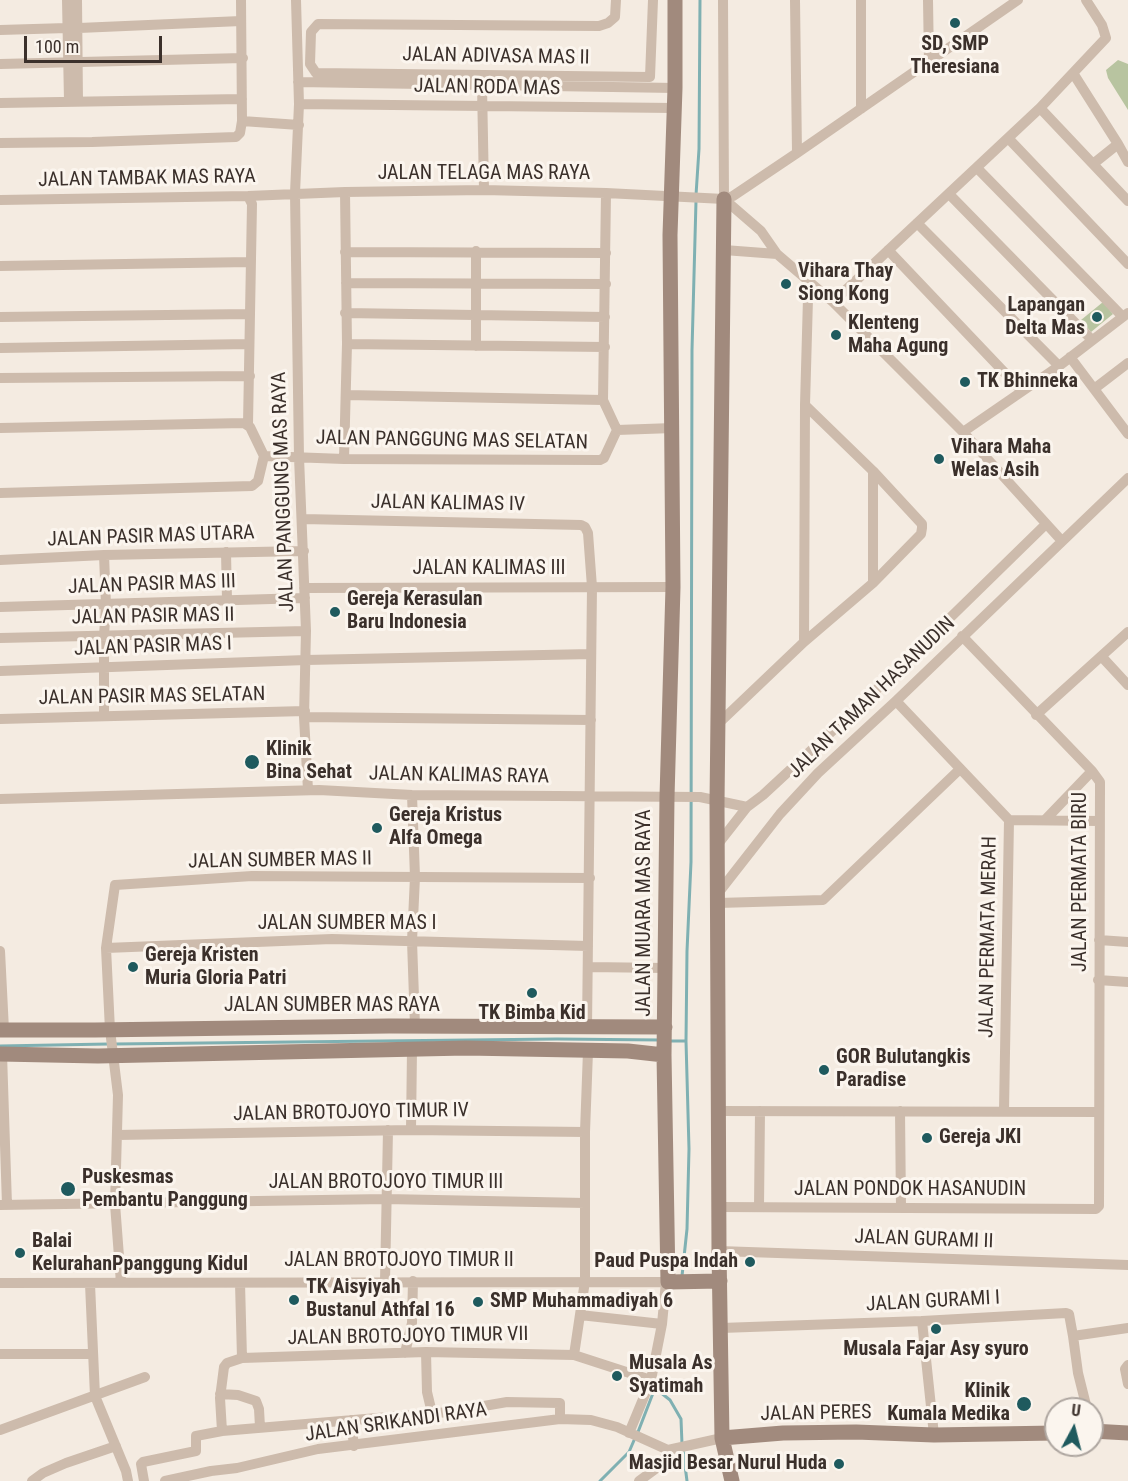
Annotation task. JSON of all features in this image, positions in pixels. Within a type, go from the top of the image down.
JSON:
[{"type":"street","points":[[66,0],[73,28]]},
{"type":"street","points":[[73,101],[73,28],[77,0]]},
{"type":"street","points":[[0,143],[237,137],[242,121],[241,0]]},
{"type":"street","points":[[296,0],[299,104],[296,193]]},
{"type":"street","name":"JALAN ADIVASA MAS II","points":[[616,0],[615,17],[599,26],[318,24],[311,32],[310,64],[316,72],[647,77],[652,75],[653,0]]},
{"type":"street","name":"JALAN MUARA MAS RAYA","points":[[675,0],[675,196],[670,236],[673,428],[673,797],[665,968],[664,1053],[675,1282]]},
{"type":"street","points":[[723,0],[726,198],[717,802],[719,1251],[722,1438],[732,1481]]},
{"type":"street","points":[[795,0],[797,153]]},
{"type":"street","points":[[861,0],[861,109]]},
{"type":"street","points":[[928,0],[929,62]]},
{"type":"street","points":[[726,198],[797,153],[1018,0]]},
{"type":"street","points":[[833,302],[1040,108],[1107,36],[1086,0]]},
{"type":"street","points":[[0,30],[241,21]]},
{"type":"street","points":[[0,64],[243,58]]},
{"type":"street","points":[[1073,73],[1128,162]]},
{"type":"street","name":"JALAN RODA MAS","points":[[298,82],[675,88]]},
{"type":"street","points":[[482,86],[484,190]]},
{"type":"street","points":[[0,102],[242,99]]},
{"type":"street","name":"JALAN RODA MAS","points":[[299,104],[674,108]]},
{"type":"street","points":[[1040,108],[1128,200]]},
{"type":"street","points":[[242,121],[298,125]]},
{"type":"street","points":[[1008,138],[1128,264]]},
{"type":"street","points":[[1093,164],[1118,144]]},
{"type":"street","points":[[963,432],[1059,366],[1125,315],[977,168]]},
{"type":"street","name":"JALAN TELAGA MAS RAYA","points":[[296,193],[484,190],[726,198]]},
{"type":"street","points":[[344,459],[347,344],[345,192]]},
{"type":"street","name":"JALAN TAMBAK MAS RAYA","points":[[0,200],[249,196],[296,193]]},
{"type":"street","name":"JALAN PANGGUNG MAS RAYA","points":[[296,193],[299,457],[304,551],[308,790]]},
{"type":"street","points":[[606,193],[603,400],[617,430],[673,428]]},
{"type":"street","points":[[949,194],[1092,340]]},
{"type":"street","points":[[0,493],[252,486],[258,480],[264,456],[248,424],[252,204],[249,196]]},
{"type":"street","points":[[726,198],[761,231],[777,254],[833,302],[963,432],[1061,540]]},
{"type":"street","points":[[917,223],[1059,366]]},
{"type":"street","points":[[724,250],[777,254]]},
{"type":"street","points":[[888,250],[1022,391]]},
{"type":"street","points":[[345,252],[476,251],[606,254]]},
{"type":"street","points":[[476,251],[476,346]]},
{"type":"street","points":[[0,266],[250,262]]},
{"type":"street","points":[[346,283],[606,284]]},
{"type":"street","points":[[804,642],[805,405],[808,298],[813,286]]},
{"type":"street","points":[[345,313],[605,317]]},
{"type":"street","points":[[0,316],[250,314]]},
{"type":"street","points":[[0,348],[249,344]]},
{"type":"street","points":[[347,344],[605,347]]},
{"type":"street","points":[[1070,357],[1128,434]]},
{"type":"street","points":[[1094,388],[1128,363]]},
{"type":"street","points":[[0,378],[250,376]]},
{"type":"street","points":[[346,395],[603,400]]},
{"type":"street","points":[[718,724],[804,642],[873,582],[921,534],[922,524],[873,471],[805,405]]},
{"type":"street","points":[[0,428],[248,424]]},
{"type":"street","name":"JALAN PANGGUNG MAS SELATAN","points":[[264,456],[344,459],[597,460],[604,458],[617,430]]},
{"type":"street","points":[[873,471],[873,582]]},
{"type":"street","name":"JALAN TAMAN HASANUDIN","points":[[719,898],[780,814],[818,773],[896,701],[1061,540],[1126,483]]},
{"type":"street","name":"JALAN KALIMAS IV","points":[[303,519],[581,525],[588,533],[592,587]]},
{"type":"street","name":"JALAN TAMAN HASANUDIN","points":[[718,844],[747,807],[763,795],[870,696],[1046,524]]},
{"type":"street","name":"JALAN PASIR MAS UTARA","points":[[0,560],[104,555],[304,551]]},
{"type":"street","points":[[226,552],[227,600]]},
{"type":"street","points":[[104,555],[106,605],[104,716]]},
{"type":"street","points":[[587,1027],[592,587]]},
{"type":"street","name":"JALAN KALIMAS III","points":[[305,593],[673,587]]},
{"type":"street","name":"JALAN PASIR MAS III","points":[[0,608],[227,600],[305,593]]},
{"type":"street","name":"JALAN PASIR MAS II","points":[[0,638],[306,631]]},
{"type":"street","points":[[1036,715],[1128,632]]},
{"type":"street","name":"JALAN PERMATA BIRU","points":[[962,636],[1100,782],[1098,1206]]},
{"type":"street","name":"JALAN PASIR MAS I","points":[[0,670],[591,654]]},
{"type":"street","points":[[1102,657],[1128,685]]},
{"type":"street","name":"JALAN PERMATA MERAH","points":[[896,701],[1009,820],[1004,1111]]},
{"type":"street","name":"JALAN PASIR MAS SELATAN","points":[[0,719],[305,714],[591,720]]},
{"type":"street","points":[[719,898],[823,900],[960,769]]},
{"type":"street","points":[[1045,820],[1092,771]]},
{"type":"street","name":"JALAN KALIMAS RAYA","points":[[0,799],[105,798],[308,790],[412,795],[700,797],[747,807]]},
{"type":"street","points":[[412,795],[415,877],[412,941],[415,1026]]},
{"type":"street","points":[[1009,820],[1099,821]]},
{"type":"street","name":"JALAN SUMBER MAS II","points":[[105,948],[115,885],[252,876],[590,878]]},
{"type":"street","name":"JALAN SUMBER MAS I","points":[[105,948],[332,939],[588,946]]},
{"type":"street","points":[[1099,940],[1128,942]]},
{"type":"street","points":[[105,948],[110,1031],[118,1095],[115,1204],[121,1283]]},
{"type":"street","points":[[0,951],[2,1030]]},
{"type":"street","points":[[588,967],[665,968]]},
{"type":"street","points":[[1098,980],[1128,982]]},
{"type":"street","name":"JALAN SUMBER MAS RAYA","points":[[2,1030],[110,1031],[415,1026],[665,1029]]},
{"type":"street","points":[[3,1205],[1,1054],[113,1055],[412,1049],[664,1053]]},
{"type":"street","points":[[411,1130],[412,1049]]},
{"type":"street","points":[[574,1355],[585,1281],[585,1132],[588,1051]]},
{"type":"street","points":[[719,1111],[1098,1112]]},
{"type":"street","points":[[759,1207],[760,1111]]},
{"type":"street","points":[[900,1111],[901,1208]]},
{"type":"street","points":[[385,1281],[388,1130]]},
{"type":"street","name":"JALAN BROTOJOYO TIMUR IV","points":[[117,1135],[388,1130],[585,1132]]},
{"type":"street","name":"JALAN BROTOJOYO TIMUR III","points":[[3,1205],[386,1199],[585,1203]]},
{"type":"street","name":"JALAN PONDOK HASANUDIN","points":[[720,1207],[1096,1209],[1098,1206]]},
{"type":"street","name":"JALAN GURAMI II","points":[[719,1251],[1128,1265]]},
{"type":"street","points":[[405,1353],[412,1323],[413,1281]]},
{"type":"street","points":[[634,1435],[651,1380],[662,1324],[675,1282],[720,1281]]},
{"type":"street","name":"JALAN BROTOJOYO TIMUR II","points":[[0,1283],[675,1282]]},
{"type":"street","points":[[222,1431],[220,1394],[225,1365],[242,1358],[240,1283]]},
{"type":"street","points":[[90,1284],[95,1396],[128,1481]]},
{"type":"street","name":"JALAN GURAMI I","points":[[721,1328],[1066,1313],[1069,1314],[1073,1336]]},
{"type":"street","points":[[580,1315],[662,1324]]},
{"type":"street","points":[[922,1321],[934,1435]]},
{"type":"street","points":[[1084,1397],[1073,1336],[1128,1328]]},
{"type":"street","points":[[426,1352],[428,1392],[432,1413]]},
{"type":"street","name":"JALAN BROTOJOYO TIMUR VII","points":[[242,1358],[426,1352],[574,1355],[651,1380]]},
{"type":"street","points":[[0,1354],[93,1354]]},
{"type":"street","points":[[1128,1365],[1125,1370],[1128,1384]]},
{"type":"street","points":[[0,1430],[145,1377]]},
{"type":"street","points":[[220,1394],[238,1395],[256,1401],[260,1427]]},
{"type":"street","points":[[144,1481],[142,1462],[196,1451],[196,1436],[222,1431],[432,1413],[507,1402],[539,1401],[561,1404],[560,1419]]},
{"type":"street","name":"JALAN SRIKANDI RAYA","points":[[165,1481],[237,1468],[318,1449],[560,1419],[591,1420],[617,1426],[670,1450]]},
{"type":"street","points":[[351,1420],[354,1446]]},
{"type":"street","name":"JALAN PERES","points":[[722,1438],[835,1432],[934,1435],[1044,1433]]},
{"type":"street","points":[[1104,1432],[1128,1433]]},
{"type":"street","points":[[639,1481],[654,1470],[670,1450],[722,1438]]},
{"type":"street","points":[[32,1481],[43,1473],[66,1463],[116,1446]]},
{"type":"green space","points":[[1118,60],[1128,64],[1128,110],[1108,78],[1106,70]]},
{"type":"green space","name":"Lapangan Delta Mas","points":[[1103,302],[1113,314],[1091,332],[1081,320]]},
{"type":"waterway","points":[[696,195],[699,149],[700,0]]},
{"type":"waterway","points":[[682,1276],[687,1229],[689,1149],[686,1041],[691,862],[692,350],[696,201]]},
{"type":"waterway","points":[[115,1044],[660,1040]]},
{"type":"waterway","points":[[670,1041],[686,1041]]},
{"type":"waterway","points":[[0,1046],[108,1044]]},
{"type":"waterway","points":[[638,1432],[655,1388],[670,1400],[681,1419],[682,1444]]},
{"type":"waterway","points":[[600,1481],[629,1452],[635,1438]]},
{"type":"waterway","points":[[683,1450],[687,1481]]},
{"type":"place","name":"SD, SMP Theresiana","points":[[955,23]]},
{"type":"place","name":"Vihara Thay Siong Kong","points":[[786,284]]},
{"type":"place","name":"Lapangan Delta Mas","points":[[1097,317]]},
{"type":"place","name":"Klenteng Maha Agung","points":[[836,335]]},
{"type":"place","name":"TK Bhinneka","points":[[965,382]]},
{"type":"place","name":"Vihara Maha Welas Asih","points":[[939,459]]},
{"type":"place","name":"Gereja Kerasulan Baru Indonesia","points":[[335,612]]},
{"type":"place","name":"Klinik Bina Sehat","points":[[252,762]]},
{"type":"place","name":"Gereja Kristus Alfa Omega","points":[[377,828]]},
{"type":"place","name":"Gereja Kristen Muria Gloria Patri","points":[[133,967]]},
{"type":"place","name":"TK Bimba Kid","points":[[532,993]]},
{"type":"place","name":"GOR Bulutangkis Paradise","points":[[824,1070]]},
{"type":"place","name":"Gereja JKI","points":[[927,1138]]},
{"type":"place","name":"Puskesmas Pembantu Panggung","points":[[68,1189]]},
{"type":"place","name":"Balai KelurahanPpanggung Kidul","points":[[20,1253]]},
{"type":"place","name":"Paud Puspa Indah","points":[[750,1262]]},
{"type":"place","name":"TK Aisyiyah Bustanul Athfal 16","points":[[294,1300]]},
{"type":"place","name":"SMP Muhammadiyah 6","points":[[478,1302]]},
{"type":"place","name":"Musala Fajar Asy syuro","points":[[936,1329]]},
{"type":"place","name":"Musala As Syatimah","points":[[617,1376]]},
{"type":"place","name":"Klinik Kumala Medika","points":[[1024,1404]]},
{"type":"place","name":"Masjid Besar Nurul Huda","points":[[839,1464]]}]
